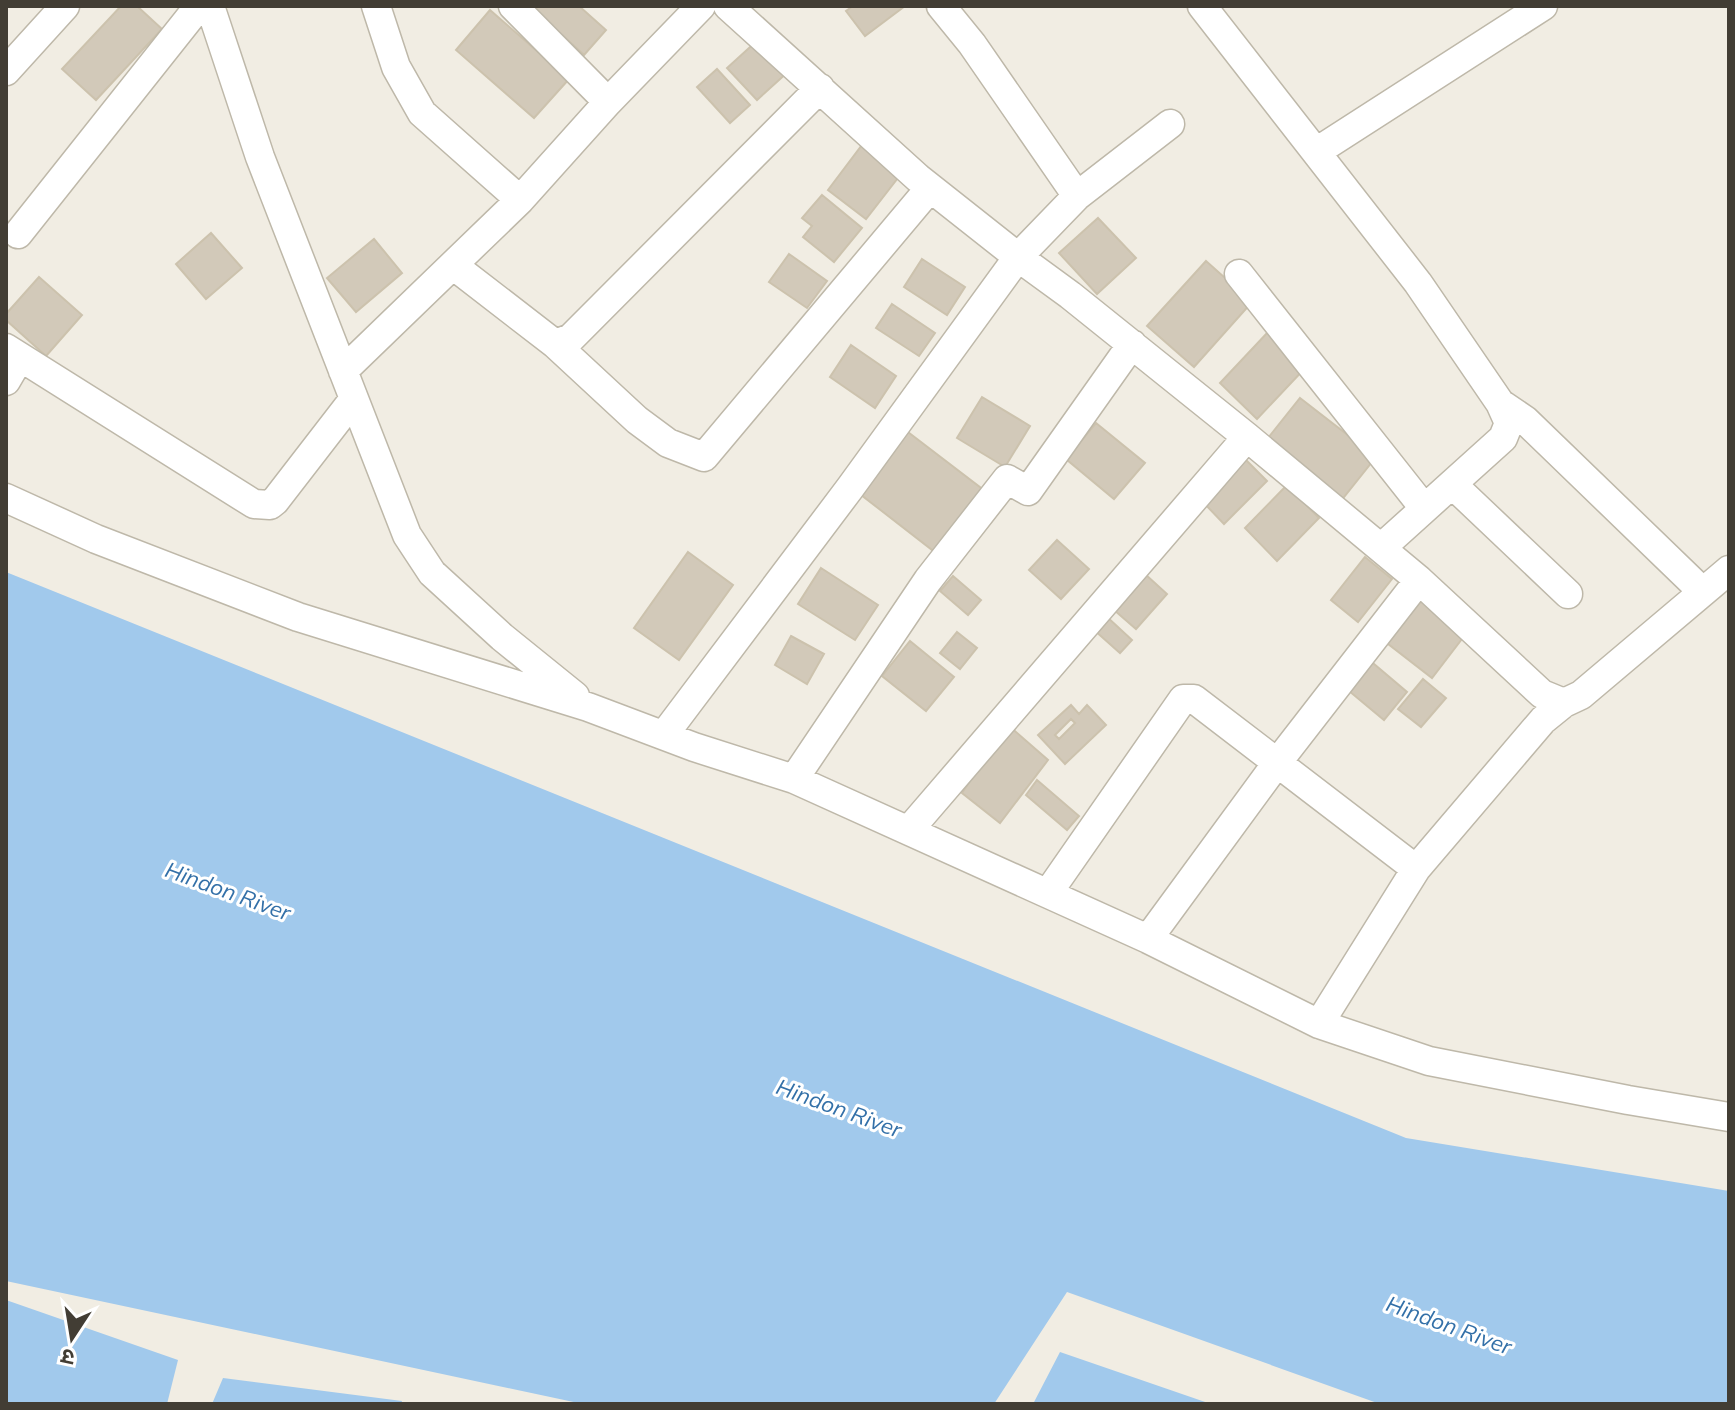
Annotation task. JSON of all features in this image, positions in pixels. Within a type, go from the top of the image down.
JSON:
[{"type":"street","points":[[6,71],[65,6]]},
{"type":"street","points":[[18,234],[199,6]]},
{"type":"street","points":[[210,6],[260,157],[407,535],[432,573],[502,637],[588,707]]},
{"type":"street","points":[[376,6],[396,67],[422,113],[520,200]]},
{"type":"street","points":[[513,6],[608,102]]},
{"type":"street","points":[[343,371],[520,200],[608,102],[701,6]]},
{"type":"street","points":[[728,6],[930,188],[1247,437],[1419,580],[1542,694],[1564,703]]},
{"type":"street","points":[[941,6],[972,44],[1077,196]]},
{"type":"street","points":[[1202,6],[1418,283],[1500,403],[1509,423],[1507,432],[1381,548]]},
{"type":"street","points":[[1316,152],[1543,6]]},
{"type":"street","points":[[555,344],[571,338],[820,88]]},
{"type":"street","points":[[664,735],[850,488],[1018,257],[1077,196],[1170,124]]},
{"type":"street","points":[[454,266],[555,344],[637,420],[668,443],[704,457],[930,188]]},
{"type":"street","points":[[1239,274],[1424,508]]},
{"type":"street","points":[[794,779],[946,558],[1007,479],[1028,491],[1132,344]]},
{"type":"street","points":[[11,362],[254,504],[261,505],[275,501],[353,400]]},
{"type":"street","points":[[1500,403],[1525,420],[1703,592]]},
{"type":"street","points":[[909,830],[1247,437]]},
{"type":"street","points":[[1452,484],[1568,594]]},
{"type":"street","points":[[6,498],[96,539],[298,617],[588,707],[794,779],[1148,939],[1319,1024],[1429,1061],[1729,1117]]},
{"type":"street","points":[[1319,1024],[1416,869],[1543,720],[1564,703],[1581,695],[1729,570]]},
{"type":"street","points":[[1148,939],[1277,763],[1419,580]]},
{"type":"street","points":[[1048,893],[1183,699],[1194,699],[1416,869]]},
{"type":"water","name":"Hindon River","points":[[6,572],[1406,1138],[1729,1191],[1729,1404],[1380,1404],[1067,1292],[994,1404],[583,1404],[6,1281]]},
{"type":"water","points":[[6,1300],[178,1360],[167,1404],[6,1404]]},
{"type":"water","points":[[1060,1352],[1211,1404],[1033,1404]]},
{"type":"water","points":[[223,1378],[402,1401],[401,1404],[212,1404]]},
{"type":"building","points":[[121,6],[137,6],[162,29],[96,100],[62,69]]},
{"type":"building","points":[[530,6],[579,6],[606,30],[584,55]]},
{"type":"building","points":[[853,6],[905,6],[865,36],[846,11]]},
{"type":"building","points":[[490,10],[569,79],[534,118],[456,50]]},
{"type":"building","points":[[759,39],[789,71],[757,100],[727,68]]},
{"type":"building","points":[[717,69],[750,105],[730,123],[697,87]]},
{"type":"building","points":[[862,145],[901,174],[866,219],[828,190]]},
{"type":"building","points":[[822,195],[862,228],[834,262],[803,237],[812,226],[802,218]]},
{"type":"building","points":[[1098,218],[1136,258],[1097,294],[1059,253]]},
{"type":"building","points":[[211,233],[242,268],[206,299],[176,264]]},
{"type":"building","points":[[374,239],[402,273],[356,312],[327,278]]},
{"type":"building","points":[[789,254],[827,281],[807,308],[769,282]]},
{"type":"building","points":[[922,259],[965,287],[947,315],[904,287]]},
{"type":"building","points":[[1206,261],[1252,302],[1194,367],[1147,326]]},
{"type":"building","points":[[39,277],[82,315],[46,356],[6,320],[6,314]]},
{"type":"building","points":[[892,304],[935,333],[919,356],[876,328]]},
{"type":"building","points":[[1269,331],[1307,366],[1257,419],[1220,383]]},
{"type":"building","points":[[851,345],[896,376],[875,408],[830,377]]},
{"type":"building","points":[[982,397],[1030,426],[1005,467],[957,438]]},
{"type":"building","points":[[1300,398],[1376,457],[1340,502],[1264,443]]},
{"type":"building","points":[[1096,423],[1145,463],[1114,499],[1066,459]]},
{"type":"building","points":[[904,429],[985,491],[936,553],[856,491]]},
{"type":"building","points":[[1245,459],[1267,481],[1224,524],[1202,501]]},
{"type":"building","points":[[1287,485],[1319,518],[1277,561],[1245,528]]},
{"type":"building","points":[[1057,540],[1089,569],[1061,599],[1029,570]]},
{"type":"building","points":[[688,552],[733,585],[679,660],[634,628]]},
{"type":"building","points":[[1365,557],[1392,579],[1358,622],[1331,600]]},
{"type":"building","points":[[821,568],[878,605],[855,640],[798,604]]},
{"type":"building","points":[[1145,574],[1167,594],[1136,629],[1114,610]]},
{"type":"building","points":[[953,576],[981,600],[968,615],[940,591]]},
{"type":"building","points":[[1416,597],[1465,635],[1432,678],[1383,640]]},
{"type":"building","points":[[1106,616],[1132,640],[1120,653],[1094,630]]},
{"type":"building","points":[[957,632],[977,648],[960,669],[940,653]]},
{"type":"building","points":[[791,636],[824,654],[807,684],[775,665]]},
{"type":"building","points":[[910,641],[954,677],[926,711],[882,676]]},
{"type":"building","points":[[1367,658],[1407,692],[1384,720],[1343,686]]},
{"type":"building","points":[[1423,679],[1446,698],[1421,727],[1398,709]]},
{"type":"building","points":[[1071,705],[1079,714],[1087,705],[1106,725],[1065,764],[1038,735]],"holes":[[[1071,719],[1075,723],[1059,739],[1055,735]]]},
{"type":"building","points":[[1008,725],[1048,760],[1000,823],[962,793]]},
{"type":"building","points":[[1037,780],[1079,816],[1067,830],[1026,795]]}]
